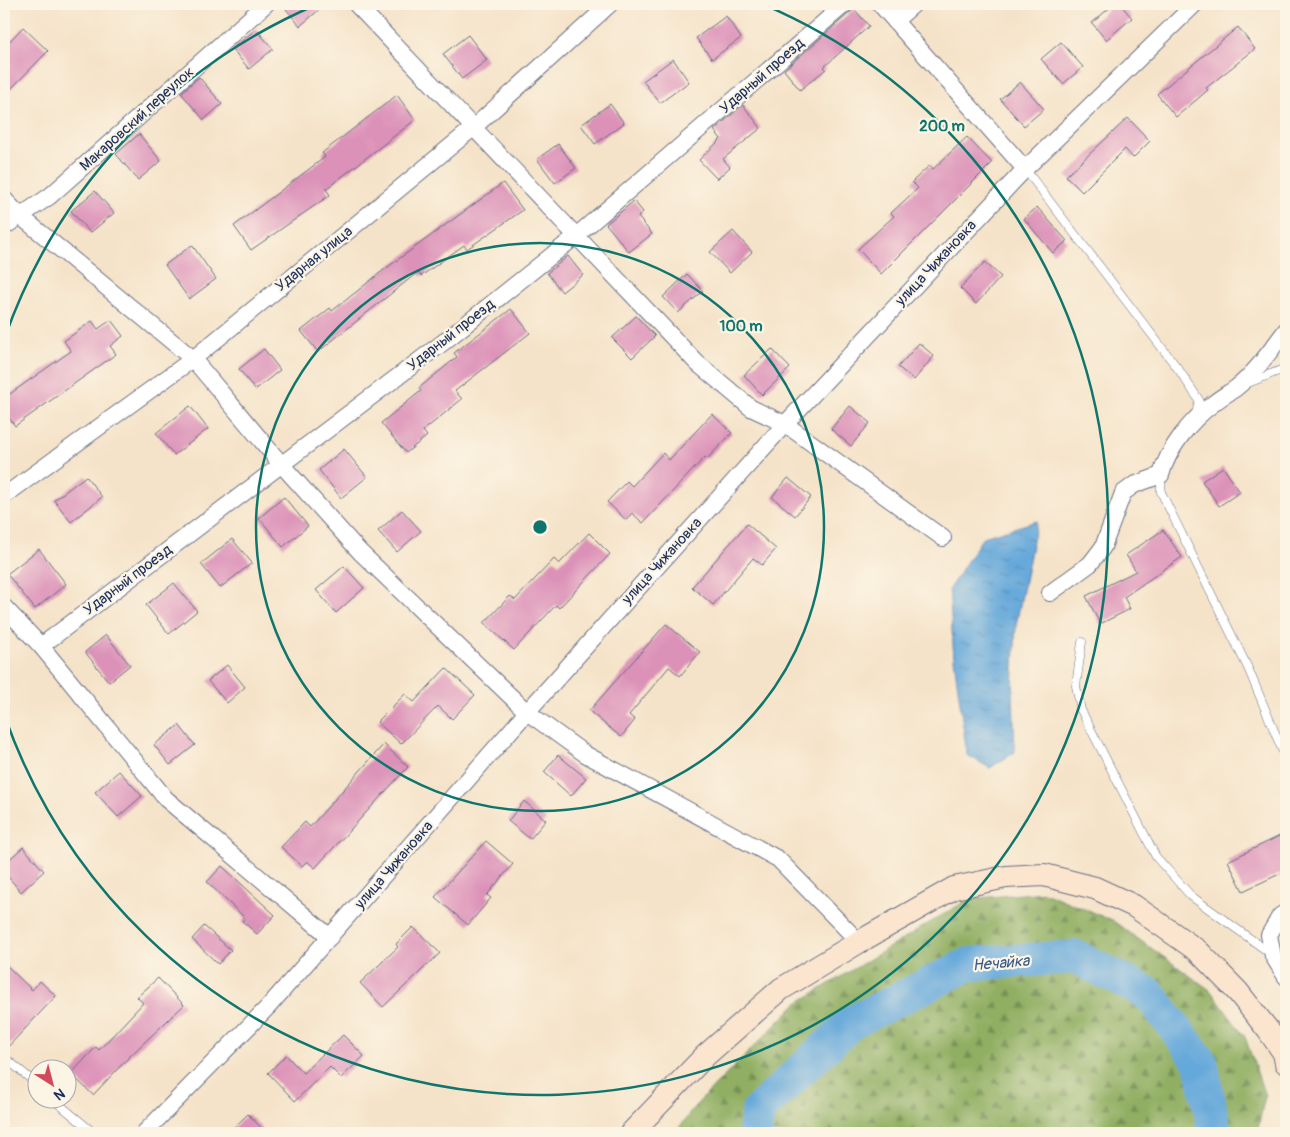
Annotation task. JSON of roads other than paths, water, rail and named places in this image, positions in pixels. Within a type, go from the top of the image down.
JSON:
[{"type":"street","name":"Макаровский переулок","points":[[4,227],[50,196],[266,4]]},
{"type":"street","points":[[356,4],[698,363],[752,408],[785,424],[943,538]]},
{"type":"street","name":"Ударная улица","points":[[4,496],[192,360],[473,128],[610,4]]},
{"type":"street","name":"Ударный проезд","points":[[41,646],[445,341],[576,236],[845,4]]},
{"type":"street","points":[[880,4],[1024,168]]},
{"type":"street","points":[[895,21],[914,4]]},
{"type":"street","name":"улица Чижановка","points":[[144,1133],[268,1007],[527,712],[785,424],[1024,168],[1195,4]]},
{"type":"street","points":[[4,199],[19,216],[192,360],[281,464],[360,552],[527,712],[585,754],[778,859],[859,942]]},
{"type":"street","points":[[1050,593],[1090,564],[1103,547],[1123,493],[1134,485],[1161,475],[1164,463],[1196,419],[1214,402],[1237,388],[1261,363],[1286,330]]},
{"type":"street","points":[[4,607],[41,646],[166,799],[330,937]]},
{"type":"street","points":[[631,1133],[705,1056],[781,990],[859,942],[954,888],[1006,877],[1044,875],[1095,888],[1134,906],[1198,951],[1238,992],[1284,1053],[1286,1063]]},
{"type":"street","points":[[1286,912],[1280,916],[1269,935],[1273,956],[1286,977]]},
{"type":"lane","points":[[1024,168],[1180,370],[1198,400],[1196,419]]},
{"type":"lane","points":[[1237,388],[1286,368]]},
{"type":"lane","points":[[1161,475],[1161,492],[1248,668],[1286,759]]},
{"type":"lane","points":[[1082,642],[1076,686],[1081,710],[1156,857],[1191,896],[1273,956]]},
{"type":"lane","points":[[4,1057],[28,1077]]},
{"type":"lane","points":[[66,1110],[94,1133]]},
{"type":"water","points":[[1037,521],[1016,625],[1013,691],[1015,752],[990,768],[967,755],[954,659],[949,589],[983,537]]},
{"type":"waterway","name":"Нечайка","points":[[755,1133],[758,1111],[851,1023],[969,964],[1076,957],[1149,994],[1201,1062],[1215,1133]]}]
